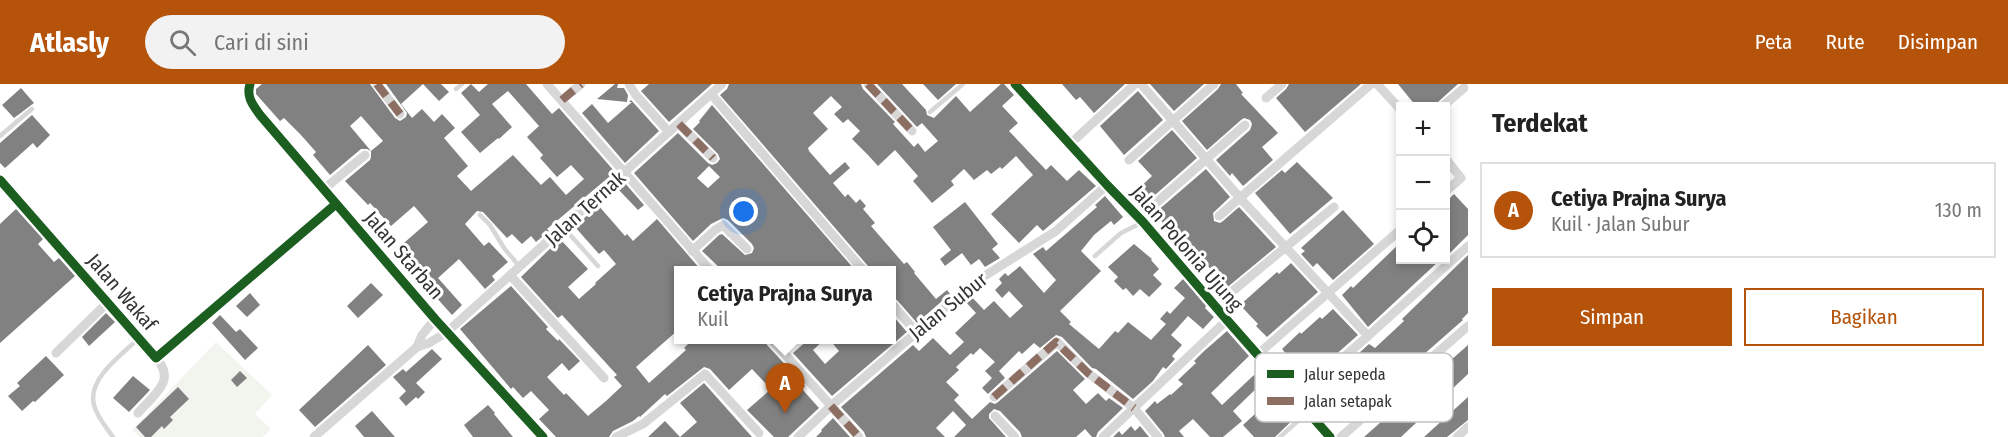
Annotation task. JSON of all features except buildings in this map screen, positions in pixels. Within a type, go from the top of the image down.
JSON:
[{"type":"street","points":[[377,84],[400,114]]},
{"type":"street","points":[[547,84],[706,266]]},
{"type":"street","points":[[562,100],[581,84]]},
{"type":"street","points":[[629,84],[669,132]]},
{"type":"street","name":"Jalan Ternak","points":[[417,347],[447,332],[722,84]]},
{"type":"street","points":[[868,84],[912,130]]},
{"type":"street","name":"Jalan Polonia Ujung","points":[[1015,84],[1141,220],[1255,353]]},
{"type":"street","points":[[1070,144],[1135,84]]},
{"type":"street","points":[[1141,84],[1240,198],[1368,336]]},
{"type":"street","points":[[1128,160],[1214,84]]},
{"type":"street","points":[[1266,98],[1282,84]]},
{"type":"street","points":[[1219,216],[1371,84]]},
{"type":"street","points":[[1377,84],[1396,103]]},
{"type":"street","name":"Jalan Starban","points":[[250,86],[248,95],[254,106],[435,319],[543,437]]},
{"type":"street","points":[[1448,102],[1464,88]]},
{"type":"street","points":[[711,94],[860,266]]},
{"type":"street","points":[[679,124],[713,158]]},
{"type":"street","points":[[1141,220],[1245,125]]},
{"type":"street","points":[[324,189],[365,156]]},
{"type":"street","points":[[1450,164],[1468,187]]},
{"type":"street","points":[[1450,188],[1461,178]]},
{"type":"street","name":"Jalan Wakaf","points":[[0,180],[156,358],[336,204]]},
{"type":"street","name":"Jalan Subur","points":[[798,437],[975,282],[1056,231],[1107,185]]},
{"type":"street","points":[[1234,290],[1334,207]]},
{"type":"street","points":[[692,250],[723,225],[747,249]]},
{"type":"street","points":[[1259,353],[1396,234]]},
{"type":"street","points":[[1349,353],[1468,246]]},
{"type":"street","points":[[510,275],[604,378]]},
{"type":"street","points":[[56,353],[107,303]]},
{"type":"street","points":[[896,310],[916,332]]},
{"type":"street","points":[[314,437],[417,347],[422,335],[435,319]]},
{"type":"street","points":[[1103,437],[1227,320]]},
{"type":"street","points":[[1437,353],[1468,326]]},
{"type":"street","points":[[993,397],[1056,342],[1088,373],[1134,408],[1158,437]]},
{"type":"street","points":[[776,344],[859,437]]},
{"type":"street","points":[[138,413],[162,386],[165,379],[164,369],[156,358]]},
{"type":"street","points":[[616,437],[643,424],[705,374],[759,436]]},
{"type":"street","points":[[995,416],[1015,437]]},
{"type":"street","name":"Jalan Polonia Ujung","points":[[1317,422],[1330,437]]},
{"type":"street","points":[[1341,437],[1358,422]]},
{"type":"street","points":[[1456,437],[1468,427]]},
{"type":"lane","points":[[456,89],[462,84]]},
{"type":"lane","points":[[930,112],[963,84]]},
{"type":"lane","points":[[0,135],[32,109]]},
{"type":"lane","points":[[480,215],[490,225],[504,248],[519,266]]},
{"type":"lane","points":[[1095,256],[1120,233],[1141,220]]},
{"type":"lane","points":[[564,228],[598,266]]},
{"type":"lane","points":[[113,437],[97,414],[93,397],[94,389],[102,374],[139,338]]},
{"type":"lane","points":[[1280,437],[1297,422]]},
{"type":"shaded area","points":[[216,342],[272,395],[255,414],[271,429],[263,437],[140,437],[132,430]]},
{"type":"marked path","points":[[377,84],[400,114]]},
{"type":"marked path","points":[[562,100],[581,84]]},
{"type":"marked path","points":[[868,84],[912,131]]},
{"type":"marked path","points":[[679,124],[713,158]]},
{"type":"marked path","points":[[994,397],[1056,342],[1088,373],[1134,408]]},
{"type":"marked path","points":[[831,406],[859,437]]},
{"type":"cycle path","points":[[250,84],[250,97],[260,115],[435,319],[543,437]]},
{"type":"cycle path","points":[[1015,84],[1143,222],[1256,353]]},
{"type":"cycle path","points":[[0,180],[156,358],[336,204]]},
{"type":"cycle path","points":[[1317,422],[1330,437]]},
{"type":"place","name":"Cetiya Prajna Surya","points":[[785,413]]}]
